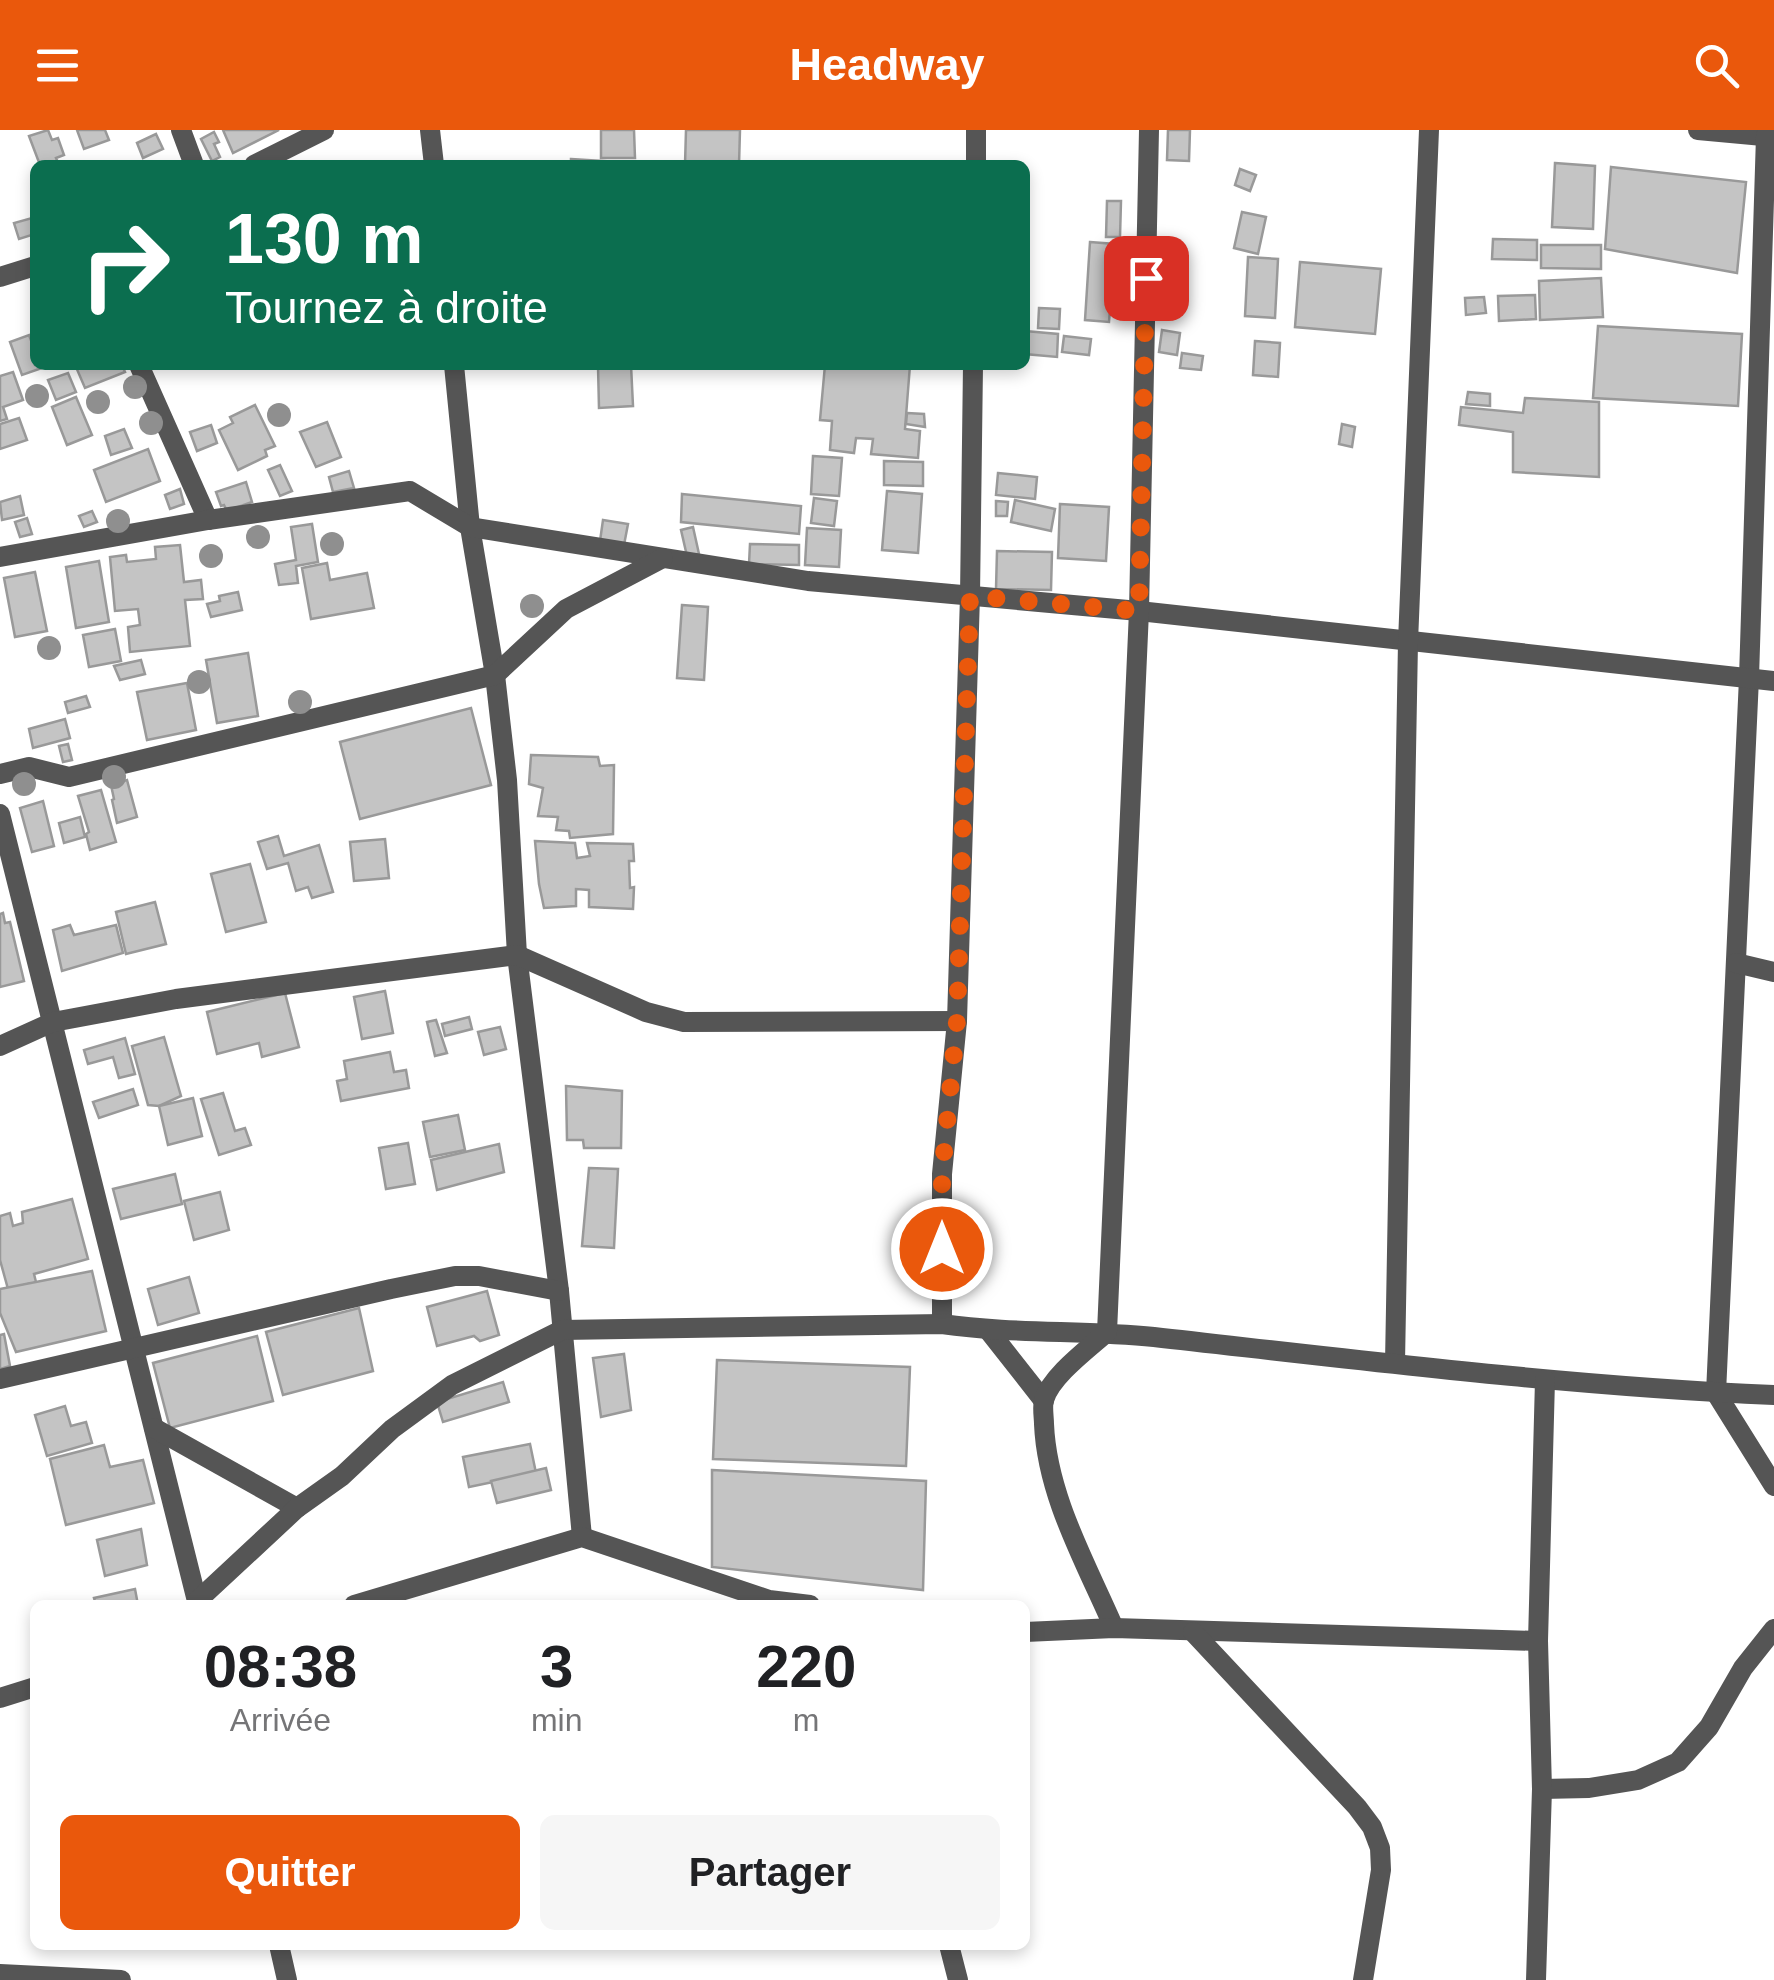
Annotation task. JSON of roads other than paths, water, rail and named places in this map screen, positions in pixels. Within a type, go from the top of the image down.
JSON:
[{"type":"street","points":[[181,130],[192,160]]},
{"type":"street","points":[[264,160],[324,130]]},
{"type":"street","points":[[430,130],[433,160]]},
{"type":"street","points":[[976,130],[976,160]]},
{"type":"street","points":[[1114,1628],[1060,1503],[1045,1451],[1044,1401],[1056,1381],[1107,1332],[1139,611],[1148,130]]},
{"type":"street","points":[[1395,1363],[1408,642],[1430,130]]},
{"type":"street","points":[[1698,130],[1770,136],[1716,1393],[1774,1486]]},
{"type":"street","points":[[0,277],[30,268]]},
{"type":"street","points":[[141,370],[208,520]]},
{"type":"street","points":[[454,370],[470,527],[495,675],[507,780],[517,955],[558,1290],[582,1537]]},
{"type":"street","points":[[942,1324],[942,1174],[957,1021],[973,370]]},
{"type":"street","points":[[0,556],[208,520],[410,492],[470,527],[808,581],[1139,611],[1774,681]]},
{"type":"street","points":[[0,774],[29,768],[69,777],[495,675],[566,610],[664,558]]},
{"type":"street","points":[[0,814],[196,1600]]},
{"type":"street","points":[[0,1046],[54,1022],[176,999],[517,955],[646,1012],[684,1022],[957,1021]]},
{"type":"street","points":[[1736,963],[1774,972]]},
{"type":"street","points":[[0,1378],[454,1276],[478,1276],[558,1290]]},
{"type":"street","points":[[200,1600],[297,1508],[342,1476],[392,1429],[452,1385],[562,1330],[942,1324],[988,1331],[1107,1332],[1544,1380],[1774,1396]]},
{"type":"street","points":[[988,1331],[1044,1401]]},
{"type":"street","points":[[1536,1980],[1542,1790],[1538,1641],[1544,1380]]},
{"type":"street","points":[[154,1428],[297,1508]]},
{"type":"street","points":[[371,1600],[582,1537],[766,1600]]},
{"type":"street","points":[[1030,1632],[1114,1628],[1538,1641]]},
{"type":"street","points":[[1542,1790],[1638,1780],[1678,1762],[1708,1728],[1743,1668],[1774,1629]]},
{"type":"street","points":[[1193,1632],[1372,1827],[1380,1848],[1381,1870],[1363,1980]]},
{"type":"street","points":[[1,1693],[30,1688]]},
{"type":"street","points":[[280,1950],[287,1980]]},
{"type":"street","points":[[951,1950],[958,1980]]},
{"type":"street","points":[[0,1974],[121,1980]]}]
